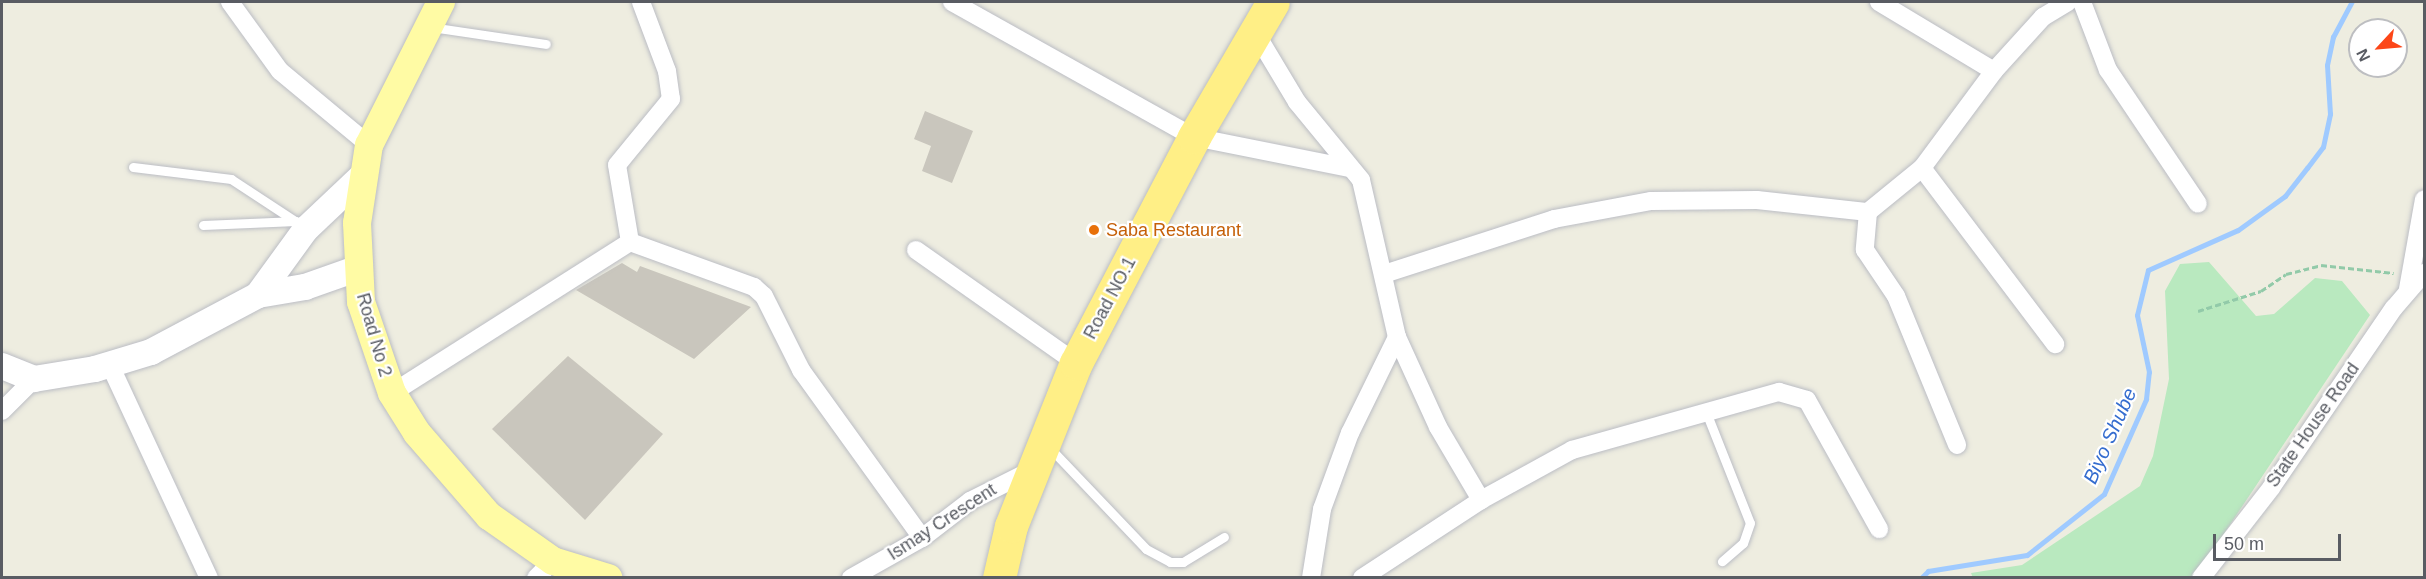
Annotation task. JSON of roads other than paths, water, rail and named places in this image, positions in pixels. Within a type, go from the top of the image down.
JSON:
[{"type":"highway","name":"Road NO.1","points":[[999,578],[1011,526],[1076,363],[1194,137],[1273,2]]},
{"type":"main road","name":"Road No 2","points":[[441,2],[369,145],[362,176],[359,268],[361,302],[392,393],[417,433],[489,516],[545,569],[608,578]]},
{"type":"street","points":[[230,2],[280,71],[369,145]]},
{"type":"street","points":[[630,242],[617,165],[671,99],[667,71],[641,2]]},
{"type":"street","points":[[952,2],[1194,137],[1349,168]]},
{"type":"street","points":[[1879,2],[1994,70]]},
{"type":"street","points":[[1384,274],[1554,219],[1652,201],[1757,200],[1868,212],[1922,168],[1994,70],[2043,17],[2068,2]]},
{"type":"street","points":[[2082,2],[2108,70],[2198,204]]},
{"type":"street","points":[[1255,32],[1297,102],[1349,168],[1369,198],[1397,337],[1438,427],[1481,500]]},
{"type":"street","points":[[1922,168],[2055,344]]},
{"type":"street","points":[[258,295],[301,225],[362,176]]},
{"type":"street","points":[[2415,279],[2424,198]]},
{"type":"street","points":[[1868,212],[1865,250],[1896,296],[1957,446]]},
{"type":"street","points":[[392,393],[630,242]]},
{"type":"street","points":[[630,242],[754,287],[764,296],[801,370],[922,538]]},
{"type":"street","points":[[916,250],[1076,363]]},
{"type":"street","points":[[2,366],[34,379],[110,365],[151,352],[258,295],[305,287],[359,268]]},
{"type":"street","name":"State House Road","points":[[2201,578],[2415,279]]},
{"type":"street","points":[[1311,578],[1322,508],[1350,433],[1397,337]]},
{"type":"street","points":[[110,365],[209,578]]},
{"type":"street","points":[[2,411],[34,379]]},
{"type":"street","points":[[1362,578],[1481,500],[1572,450],[1779,392],[1807,400],[1880,529]]},
{"type":"street","name":"Ismay Crescent","points":[[851,578],[922,538],[970,501],[1039,456]]},
{"type":"lane","points":[[429,27],[546,44]]},
{"type":"lane","points":[[134,167],[231,179],[301,225]]},
{"type":"lane","points":[[203,225],[301,225]]},
{"type":"lane","points":[[1706,412],[1750,523],[1749,535],[1722,561]]},
{"type":"lane","points":[[1039,456],[1146,549],[1170,562],[1184,562],[1224,537]]},
{"type":"waterway","name":"Biyo Shube","points":[[1921,578],[1928,571],[2027,555],[2104,494],[2146,399],[2149,372],[2137,315],[2148,270],[2238,230],[2285,196],[2323,147],[2330,114],[2327,65],[2333,37],[2352,2]]},
{"type":"place","name":"Saba Restaurant","points":[[1094,230]]}]
